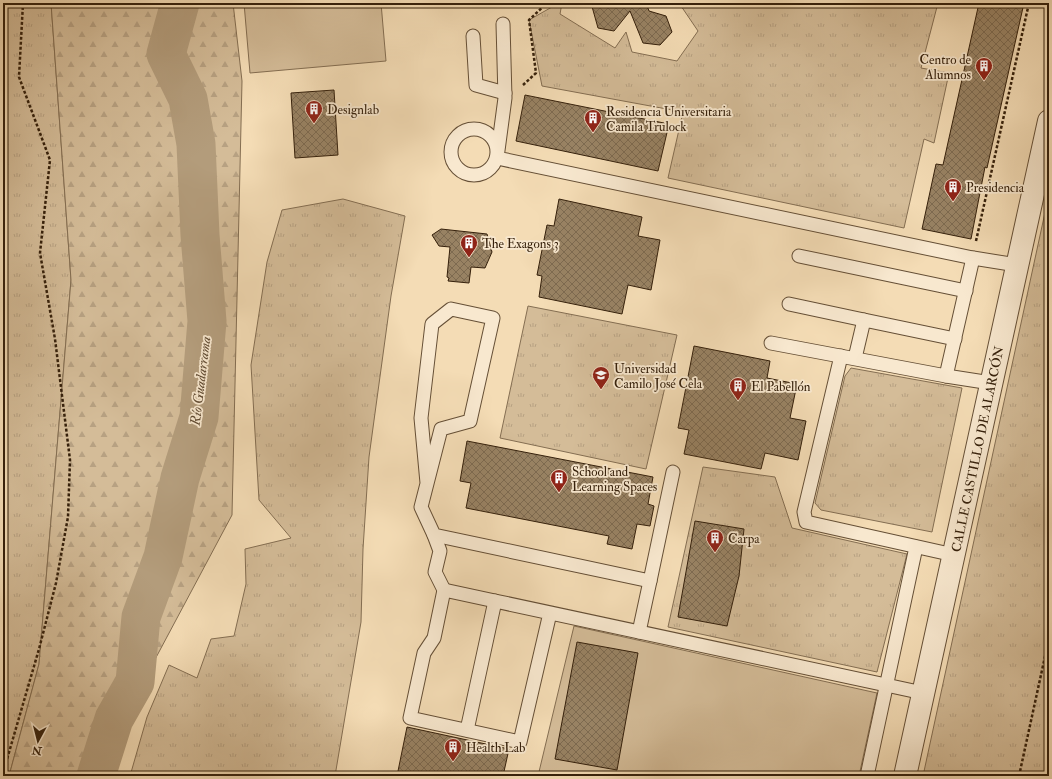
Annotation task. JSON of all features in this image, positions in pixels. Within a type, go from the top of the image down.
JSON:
[{"type":"street","name":"CALLE CASTILLO DE ALARCÓN","points":[[906,776],[1049,121]]},
{"type":"lane","points":[[503,24],[505,92],[497,158],[973,258],[1017,265]]},
{"type":"lane","points":[[473,36],[476,85],[505,92]]},
{"type":"lane","points":[[799,256],[966,291]]},
{"type":"lane","points":[[946,376],[973,258]]},
{"type":"lane","points":[[788,304],[955,339]]},
{"type":"lane","points":[[427,483],[421,418],[432,324],[451,309],[493,318],[470,421],[441,429],[421,507],[434,534],[440,551],[435,572],[444,590],[434,638],[424,653],[410,718],[520,742],[550,613]]},
{"type":"lane","points":[[855,358],[864,320]]},
{"type":"lane","points":[[771,343],[991,383]]},
{"type":"lane","points":[[841,356],[804,512],[806,522],[954,555]]},
{"type":"lane","points":[[639,632],[673,472]]},
{"type":"lane","points":[[434,534],[650,581]]},
{"type":"lane","points":[[867,776],[916,547]]},
{"type":"lane","points":[[444,590],[923,694]]},
{"type":"lane","points":[[467,730],[495,601]]},
{"type":"path","points":[[3,774],[39,649],[56,583],[68,517],[70,460],[55,339],[40,253],[50,160],[19,77],[23,3]]},
{"type":"path","points":[[973,258],[976,237],[1028,4],[1026,3]]},
{"type":"path","points":[[1019,776],[1049,638]]},
{"type":"green space","points":[[3,3],[51,3],[71,280],[39,664],[9,776],[3,776]]},
{"type":"green space","points":[[51,3],[233,3],[242,81],[232,515],[112,740],[106,776],[9,776],[39,664],[71,280]]},
{"type":"green space","points":[[244,3],[381,3],[386,61],[250,73]]},
{"type":"green space","points":[[559,3],[562,3],[560,14],[615,48],[626,32],[632,52],[677,61],[698,31],[679,3],[938,3],[921,68],[949,73],[934,143],[924,139],[904,228],[668,178],[683,112],[542,86],[529,20]]},
{"type":"green space","points":[[1049,194],[1049,776],[923,776]]},
{"type":"green space","points":[[343,199],[405,216],[391,296],[369,457],[363,549],[361,622],[335,776],[130,776],[147,717],[169,665],[197,678],[211,639],[234,636],[246,584],[245,549],[291,538],[259,500],[251,365],[267,262],[282,210]]},
{"type":"green space","points":[[528,306],[677,335],[646,469],[500,438]]},
{"type":"green space","points":[[851,368],[962,388],[932,532],[821,510],[815,503],[845,376]]},
{"type":"green space","points":[[703,467],[775,477],[792,528],[907,554],[877,672],[668,627]]},
{"type":"green space","points":[[574,626],[877,693],[859,776],[538,776]]},
{"type":"building","points":[[591,3],[646,3],[649,11],[666,16],[672,32],[660,45],[643,43],[630,11],[614,31],[598,28]]},
{"type":"building","name":"Centro de Alumnos","points":[[979,3],[1024,3],[987,168],[985,167],[971,239],[922,229],[936,164],[943,165]]},
{"type":"building","name":"Designlab","points":[[334,90],[338,155],[295,158],[291,93]]},
{"type":"building","name":"Residencia Universitaria Camila Trulock","points":[[525,95],[669,124],[658,171],[516,141]]},
{"type":"building","points":[[559,199],[642,217],[638,236],[660,240],[651,290],[628,285],[622,314],[539,297],[542,276],[537,275],[547,225],[554,226]]},
{"type":"building","name":"The Exagons 3","points":[[441,229],[487,234],[492,252],[485,268],[471,267],[469,283],[448,281],[449,278],[447,277],[450,247],[439,246],[432,235]]},
{"type":"building","name":"El Pabellón","points":[[694,346],[770,361],[767,378],[797,384],[790,418],[806,421],[798,460],[765,453],[761,469],[684,454],[689,430],[678,428]]},
{"type":"building","name":"School and Learning Spaces","points":[[467,441],[653,477],[648,504],[654,506],[650,526],[637,524],[632,549],[607,544],[609,536],[466,508],[471,483],[460,481]]},
{"type":"building","name":"Carpa","points":[[695,521],[744,529],[739,576],[727,626],[678,617]]},
{"type":"building","points":[[577,642],[638,653],[617,770],[555,759]]},
{"type":"building","name":"Health Lab","points":[[407,727],[509,749],[503,776],[397,776]]},
{"type":"waterway","name":"Río Guadarrama","points":[[96,776],[114,719],[135,682],[141,617],[163,557],[180,478],[199,417],[207,321],[200,235],[196,144],[188,99],[166,54],[180,3]]},
{"type":"place","name":"Centro de Alumnos","points":[[984,81]]},
{"type":"place","name":"Designlab","points":[[314,124]]},
{"type":"place","name":"Residencia Universitaria Camila Trulock","points":[[593,133]]},
{"type":"place","name":"Presidencia","points":[[953,202]]},
{"type":"place","name":"The Exagons 3","points":[[469,258]]},
{"type":"place","name":"Universidad Camilo José Cela","points":[[601,390]]},
{"type":"place","name":"El Pabellón","points":[[738,401]]},
{"type":"place","name":"School and Learning Spaces","points":[[559,493]]},
{"type":"place","name":"Carpa","points":[[715,553]]},
{"type":"place","name":"Health Lab","points":[[453,762]]}]
